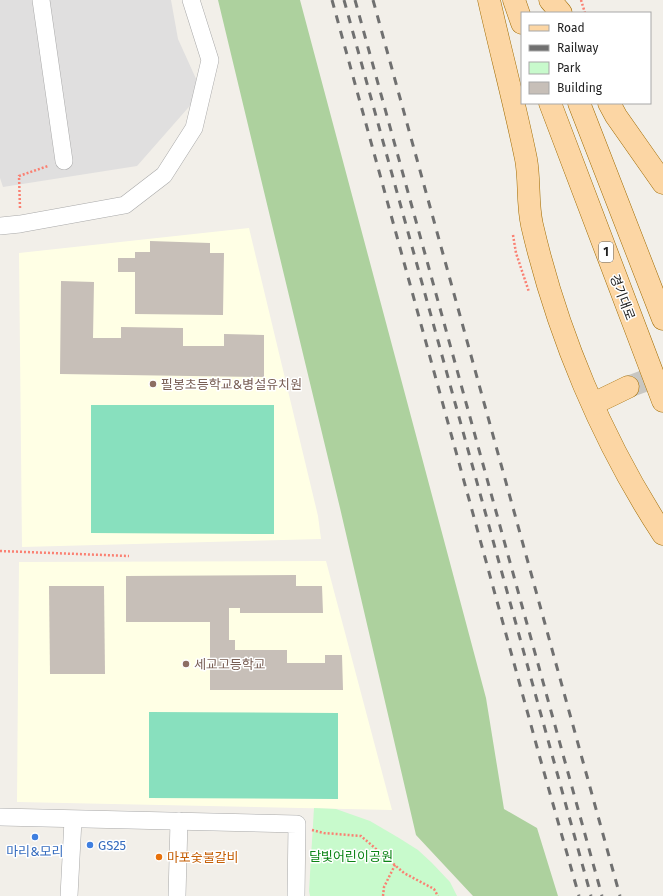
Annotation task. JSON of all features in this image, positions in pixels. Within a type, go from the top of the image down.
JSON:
[{"type":"main road","points":[[489,0],[526,160],[531,222],[546,281],[572,353],[593,404],[630,481],[663,534]]},
{"type":"main road","points":[[514,0],[521,20]]},
{"type":"main road","points":[[546,0],[550,12]]},
{"type":"main road","points":[[550,0],[560,12]]},
{"type":"main road","name":"경기대로","points":[[550,104],[663,401]]},
{"type":"main road","name":"1","points":[[580,104],[663,319]]},
{"type":"main road","points":[[610,104],[616,116],[663,183]]},
{"type":"main road","points":[[593,404],[628,387]]},
{"type":"street","points":[[41,0],[64,161]]},
{"type":"street","points":[[0,226],[20,224],[125,205],[164,174],[194,128],[210,60],[191,0]]},
{"type":"street","points":[[0,817],[73,820],[297,824],[296,896]]},
{"type":"street","points":[[69,896],[73,820]]},
{"type":"street","points":[[177,896],[178,821]]},
{"type":"path","points":[[581,0],[585,12]]},
{"type":"path","points":[[20,224],[19,176],[64,161]]},
{"type":"path","points":[[0,551],[129,556]]},
{"type":"path","points":[[297,824],[324,833],[361,836],[404,873],[434,889],[438,896]]},
{"type":"path","points":[[383,896],[384,886],[395,865]]},
{"type":"shaded area","points":[[0,0],[171,0],[178,39],[202,92],[137,166],[3,187],[0,178]]},
{"type":"shaded area","name":"필봉초등학교&병설유치원","points":[[249,228],[318,516],[321,539],[22,547],[19,253]]},
{"type":"shaded area","name":"세교고등학교","points":[[326,561],[392,810],[17,802],[19,562]]},
{"type":"green space","points":[[218,0],[300,0],[486,698],[504,809],[537,828],[558,896],[473,896],[416,835],[340,508]]},
{"type":"green space","points":[[91,405],[274,405],[274,534],[91,533]]},
{"type":"green space","points":[[149,712],[338,713],[338,799],[149,798]]},
{"type":"green space","name":"달빛어린이공원","points":[[314,808],[336,809],[370,821],[399,838],[418,850],[432,863],[450,882],[457,896],[310,896],[309,891]]},
{"type":"building","points":[[150,241],[210,243],[210,253],[224,253],[223,315],[135,314],[135,272],[118,272],[118,258],[135,258],[135,252],[150,252]]},
{"type":"building","points":[[61,281],[94,282],[93,338],[121,338],[121,327],[183,328],[183,346],[224,346],[224,334],[264,335],[264,377],[60,374]]},
{"type":"building","points":[[296,575],[296,586],[322,586],[323,613],[240,613],[240,608],[229,608],[229,640],[235,640],[235,650],[287,650],[287,663],[325,663],[325,655],[342,655],[343,690],[210,690],[210,622],[126,622],[126,576]]},
{"type":"building","points":[[49,586],[104,586],[105,674],[50,674]]},
{"type":"tunnel","points":[[628,387],[663,374]]},
{"type":"railway","points":[[332,0],[579,896]]},
{"type":"railway","points":[[344,0],[591,896]]},
{"type":"railway","points":[[355,0],[602,896]]},
{"type":"railway","points":[[373,0],[620,896]]},
{"type":"place","name":"필봉초등학교&병설유치원","points":[[153,384]]},
{"type":"place","name":"세교고등학교","points":[[186,664]]},
{"type":"place","name":"마리&모리","points":[[35,837]]},
{"type":"place","name":"GS25","points":[[90,845]]},
{"type":"place","name":"마포숯불갈비","points":[[159,857]]}]
